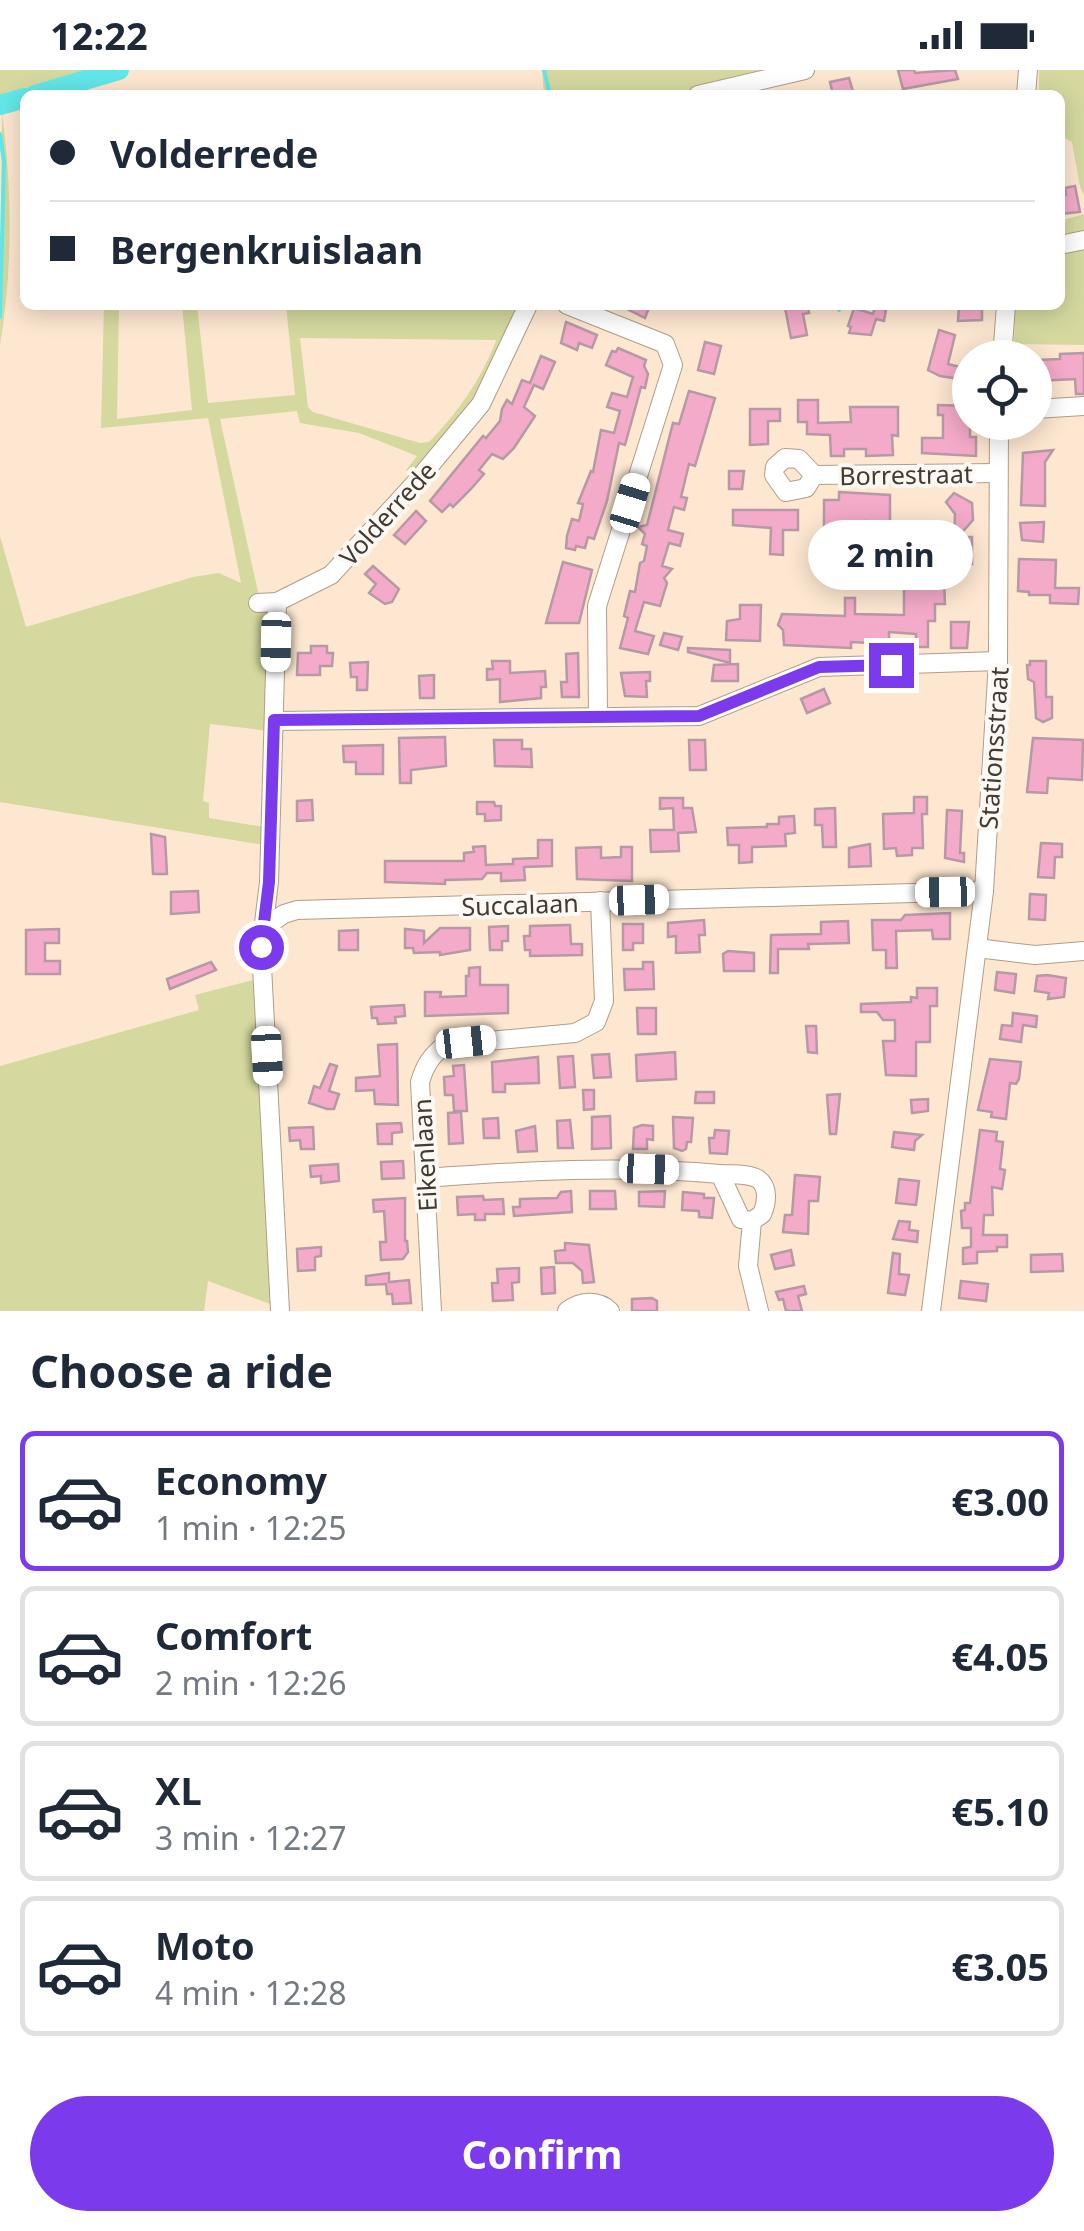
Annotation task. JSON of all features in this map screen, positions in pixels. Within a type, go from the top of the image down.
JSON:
[{"type":"street","points":[[719,90],[805,70]]},
{"type":"street","name":"Volderrede","points":[[280,1311],[261,947],[269,882],[274,720],[268,602],[331,575],[417,481],[482,404],[526,310]]},
{"type":"street","points":[[580,310],[665,344],[673,366],[596,606],[598,718]]},
{"type":"street","points":[[1003,340],[1006,310]]},
{"type":"street","points":[[1052,407],[1084,406]]},
{"type":"street","name":"Stationsstraat","points":[[931,1311],[984,891],[998,662],[998,440]]},
{"type":"street","name":"Borrestraat","points":[[814,475],[997,473]]},
{"type":"street","points":[[274,720],[699,716],[819,667],[998,662]]},
{"type":"street","points":[[269,882],[274,895],[285,906],[297,910]]},
{"type":"street","name":"Succalaan","points":[[263,928],[297,910],[984,891]]},
{"type":"street","name":"Eikenlaan","points":[[432,1311],[420,1082],[424,1066],[444,1046],[575,1033],[596,1022],[604,1001],[600,902]]},
{"type":"street","points":[[977,948],[1049,955],[1084,951]]},
{"type":"street","points":[[424,1178],[612,1168],[751,1176],[762,1182],[766,1192],[765,1208],[752,1221],[748,1266],[759,1311]]},
{"type":"street","points":[[720,1174],[735,1210],[742,1219],[752,1221]]},
{"type":"street","points":[[567,1311],[574,1306],[600,1303],[610,1311]]},
{"type":"green space","points":[[0,70],[105,70],[35,90],[20,90],[20,94],[0,100]]},
{"type":"green space","points":[[542,70],[780,70],[693,90],[544,90]]},
{"type":"green space","points":[[1039,70],[1084,70],[1084,195],[1072,142],[1065,138],[1065,90],[1039,90]]},
{"type":"green space","points":[[2,113],[10,229],[0,345]]},
{"type":"green space","points":[[1084,214],[1084,345],[1014,340],[1015,310],[1065,310],[1065,219]]},
{"type":"green space","points":[[104,310],[119,310],[117,419],[192,410],[182,310],[198,310],[208,403],[295,395],[286,310],[520,310],[491,381],[416,476],[406,470],[417,456],[359,433],[300,423],[297,411],[220,419],[258,592],[264,597],[249,602],[268,611],[270,731],[210,724],[203,801],[209,803],[209,818],[264,827],[264,845],[0,802],[0,536],[26,627],[193,577],[219,573],[241,583],[208,418],[101,428]],"holes":[[[300,338],[496,340],[483,369],[450,419],[429,442],[420,443],[313,412],[308,407]]]},
{"type":"green space","points":[[253,980],[273,1305],[208,1281],[204,1311],[0,1311],[0,1066],[199,1010],[195,995]]},
{"type":"building","points":[[898,70],[955,70],[958,79],[903,89]]},
{"type":"building","points":[[849,78],[853,90],[832,90],[830,82]]},
{"type":"building","points":[[1075,186],[1080,212],[1065,214],[1065,188]]},
{"type":"building","points":[[629,310],[648,310],[645,318]]},
{"type":"building","points":[[785,310],[809,310],[803,314],[807,335],[791,338]]},
{"type":"building","points":[[853,310],[873,314],[874,310],[886,310],[884,321],[876,319],[871,335],[849,333]]},
{"type":"building","points":[[959,310],[982,310],[982,320],[958,321]]},
{"type":"building","points":[[566,322],[597,335],[592,348],[579,343],[577,350],[561,343]]},
{"type":"building","points":[[939,330],[955,335],[948,364],[952,365],[952,378],[928,370]]},
{"type":"building","points":[[705,342],[721,346],[714,374],[698,370]]},
{"type":"building","points":[[618,348],[646,360],[645,388],[641,387],[625,445],[619,443],[607,501],[594,539],[588,537],[585,548],[566,548],[572,519],[579,521],[583,504],[578,503],[593,472],[601,430],[614,433],[620,411],[607,407],[612,393],[627,397],[633,377],[606,365],[612,351]]},
{"type":"building","points":[[1084,353],[1084,394],[1076,394],[1075,379],[1052,380],[1052,359],[1060,359],[1060,354]]},
{"type":"building","points":[[541,356],[555,362],[543,389],[534,385],[524,407],[535,416],[514,448],[503,459],[492,454],[479,470],[484,474],[453,507],[450,504],[442,512],[430,501],[500,421],[502,409],[507,400],[512,404],[522,380],[530,383]]},
{"type":"building","points":[[689,391],[715,398],[695,466],[689,464],[681,497],[687,498],[684,510],[674,507],[668,530],[683,534],[680,546],[669,543],[662,566],[672,569],[664,578],[667,583],[660,606],[644,602],[635,631],[654,636],[648,654],[620,648],[628,618],[624,616],[647,546],[642,544],[645,534],[638,527],[647,525],[673,423],[679,424]]},
{"type":"building","points":[[798,400],[818,400],[818,423],[851,422],[850,407],[898,407],[898,436],[892,435],[893,455],[866,456],[866,449],[844,449],[844,456],[831,456],[830,435],[807,434],[807,422],[798,422]]},
{"type":"building","points":[[938,405],[952,405],[952,440],[976,440],[976,456],[922,453],[922,438],[943,438],[943,415],[938,415]]},
{"type":"building","points":[[750,409],[780,409],[780,421],[768,421],[768,444],[750,445]]},
{"type":"building","points":[[1053,450],[1045,462],[1045,506],[1021,505],[1023,453]]},
{"type":"building","points":[[729,471],[744,471],[742,489],[729,489]]},
{"type":"building","points":[[839,492],[890,495],[890,522],[865,521],[865,533],[824,527],[824,500],[839,500]]},
{"type":"building","points":[[954,493],[972,503],[973,520],[958,537],[972,537],[972,564],[953,564],[955,514],[946,502]]},
{"type":"building","points":[[733,510],[798,510],[798,530],[783,530],[783,555],[770,554],[771,528],[733,525]]},
{"type":"building","points":[[416,511],[426,521],[405,544],[394,535]]},
{"type":"building","points":[[1044,522],[1043,542],[1022,540],[1020,523]]},
{"type":"building","points":[[929,558],[938,562],[932,580],[944,580],[945,604],[935,604],[935,621],[928,621],[928,647],[916,647],[916,634],[889,632],[889,644],[851,642],[851,648],[784,645],[783,630],[778,625],[782,614],[845,616],[845,598],[855,598],[855,614],[904,615],[904,574],[921,574],[921,564],[927,564]]},
{"type":"building","points":[[1019,559],[1056,560],[1055,588],[1079,588],[1078,604],[1050,603],[1050,595],[1018,591]]},
{"type":"building","points":[[563,562],[592,570],[579,623],[546,623]]},
{"type":"building","points":[[373,566],[399,589],[392,602],[385,604],[369,593],[376,584],[365,574]]},
{"type":"building","points":[[740,605],[761,605],[760,641],[726,640],[727,621],[740,619]]},
{"type":"building","points":[[951,622],[969,622],[967,648],[951,648]]},
{"type":"building","points":[[664,633],[682,637],[678,650],[660,645]]},
{"type":"building","points":[[311,646],[327,646],[327,653],[333,653],[332,666],[320,666],[320,675],[297,675],[298,653],[311,653]]},
{"type":"building","points":[[688,648],[730,650],[730,663],[688,652]]},
{"type":"building","points":[[578,653],[579,697],[562,697],[561,682],[567,682],[566,654]]},
{"type":"building","points":[[492,661],[510,661],[510,673],[545,671],[546,687],[541,687],[541,698],[500,702],[500,679],[487,680],[487,669],[493,669]]},
{"type":"building","points":[[1030,661],[1046,661],[1046,697],[1052,697],[1052,718],[1043,722],[1036,718],[1034,682],[1028,679]]},
{"type":"building","points":[[368,662],[367,690],[357,690],[357,677],[351,677],[350,663]]},
{"type":"building","points":[[738,664],[738,681],[712,681],[714,665]]},
{"type":"building","points":[[650,672],[647,697],[625,696],[621,673]]},
{"type":"building","points":[[434,675],[434,698],[420,698],[419,676]]},
{"type":"building","points":[[824,689],[830,703],[807,713],[801,699]]},
{"type":"building","points":[[445,737],[446,766],[411,770],[411,783],[400,783],[399,738]]},
{"type":"building","points":[[1033,738],[1083,740],[1082,780],[1048,778],[1047,793],[1027,792]]},
{"type":"building","points":[[494,740],[522,740],[522,749],[531,749],[532,767],[495,766]]},
{"type":"building","points":[[689,740],[705,740],[706,770],[690,770]]},
{"type":"building","points":[[383,745],[383,774],[356,774],[356,762],[344,762],[343,746]]},
{"type":"building","points":[[914,797],[927,797],[927,814],[922,814],[923,848],[912,848],[912,855],[897,856],[896,848],[884,849],[883,814],[914,813]]},
{"type":"building","points":[[660,798],[683,798],[683,808],[692,808],[696,832],[678,833],[679,851],[651,852],[650,830],[674,830],[673,808],[660,809]]},
{"type":"building","points":[[312,800],[313,820],[297,821],[297,801]]},
{"type":"building","points":[[477,802],[501,806],[501,820],[485,821],[485,814],[477,814]]},
{"type":"building","points":[[835,808],[836,847],[823,847],[822,825],[815,825],[815,809]]},
{"type":"building","points":[[947,810],[962,811],[960,853],[964,853],[964,862],[945,858]]},
{"type":"building","points":[[794,816],[795,833],[785,834],[786,846],[752,847],[752,862],[739,863],[739,845],[728,845],[727,828],[767,827],[779,824],[779,817]]},
{"type":"building","points":[[151,834],[165,837],[167,874],[153,874]]},
{"type":"building","points":[[538,840],[552,840],[552,866],[524,867],[525,880],[501,881],[501,873],[487,873],[482,879],[445,880],[445,884],[385,882],[385,861],[464,861],[464,853],[485,846],[486,865],[513,864],[513,859],[538,858]]},
{"type":"building","points":[[1041,843],[1062,844],[1062,857],[1055,857],[1054,878],[1038,877]]},
{"type":"building","points":[[870,844],[871,866],[849,867],[849,848]]},
{"type":"building","points":[[601,847],[601,858],[621,857],[621,847],[632,847],[632,881],[577,879],[576,848]]},
{"type":"building","points":[[198,891],[199,912],[171,914],[171,892]]},
{"type":"building","points":[[1030,894],[1046,895],[1045,920],[1029,919]]},
{"type":"building","points":[[950,913],[950,939],[933,939],[932,930],[896,931],[897,968],[886,968],[886,950],[873,950],[872,920]]},
{"type":"building","points":[[704,920],[705,935],[699,935],[700,952],[676,953],[676,936],[668,937],[668,923]]},
{"type":"building","points":[[848,921],[849,943],[778,949],[778,973],[770,973],[771,935],[821,934],[821,922]]},
{"type":"building","points":[[623,924],[643,924],[643,943],[633,943],[633,950],[623,950]]},
{"type":"building","points":[[570,925],[571,944],[582,944],[582,955],[530,956],[530,950],[525,950],[524,936],[530,936],[530,926]]},
{"type":"building","points":[[508,926],[508,941],[502,941],[502,950],[490,950],[489,927]]},
{"type":"building","points":[[440,928],[470,928],[470,950],[440,955],[414,953],[413,948],[405,948],[405,929],[424,931],[424,943]]},
{"type":"building","points":[[59,929],[59,943],[45,943],[45,961],[60,961],[60,974],[26,974],[26,930]]},
{"type":"building","points":[[358,930],[358,950],[339,950],[339,931]]},
{"type":"building","points":[[754,953],[754,971],[724,971],[723,954]]},
{"type":"building","points":[[211,962],[216,970],[170,989],[167,979]]},
{"type":"building","points":[[643,962],[653,962],[654,989],[625,990],[624,969],[643,969]]},
{"type":"building","points":[[480,967],[480,985],[508,985],[508,1013],[425,1016],[425,992],[441,992],[440,997],[466,996],[469,968]]},
{"type":"building","points":[[997,972],[1016,974],[1014,993],[995,990]]},
{"type":"building","points":[[1037,976],[1066,978],[1064,997],[1048,999],[1049,993],[1035,991]]},
{"type":"building","points":[[917,988],[937,988],[937,1006],[930,1006],[930,1042],[916,1042],[916,1076],[886,1075],[883,1041],[895,1041],[895,1020],[883,1020],[877,1012],[861,1012],[861,1004],[911,1002],[911,997],[917,998]]},
{"type":"building","points":[[404,1005],[405,1016],[395,1017],[396,1023],[378,1024],[377,1018],[372,1018],[371,1007]]},
{"type":"building","points":[[637,1008],[656,1008],[656,1034],[638,1034]]},
{"type":"building","points":[[1013,1013],[1037,1016],[1036,1027],[1023,1025],[1021,1042],[1000,1039],[1002,1025],[1012,1026]]},
{"type":"building","points":[[806,1026],[816,1026],[817,1053],[808,1052]]},
{"type":"building","points":[[397,1044],[398,1105],[375,1104],[374,1090],[356,1091],[356,1078],[380,1076],[378,1045]]},
{"type":"building","points":[[675,1052],[676,1079],[637,1081],[636,1055]]},
{"type":"building","points":[[609,1054],[611,1077],[594,1078],[592,1055]]},
{"type":"building","points":[[573,1056],[575,1087],[560,1088],[558,1057]]},
{"type":"building","points":[[538,1057],[539,1083],[505,1084],[505,1092],[493,1092],[492,1062]]},
{"type":"building","points":[[990,1059],[1021,1062],[1019,1079],[1016,1084],[1010,1083],[1006,1119],[978,1110]]},
{"type":"building","points":[[330,1064],[337,1066],[329,1091],[339,1094],[334,1109],[309,1103],[314,1086],[320,1088]]},
{"type":"building","points":[[464,1065],[467,1111],[454,1111],[453,1095],[445,1095],[444,1077],[454,1076],[453,1066]]},
{"type":"building","points":[[583,1090],[594,1090],[594,1109],[584,1110]]},
{"type":"building","points":[[696,1092],[714,1092],[714,1103],[695,1103]]},
{"type":"building","points":[[840,1094],[836,1134],[830,1134],[827,1095]]},
{"type":"building","points":[[928,1099],[928,1111],[912,1113],[911,1100]]},
{"type":"building","points":[[461,1112],[463,1143],[449,1144],[448,1113]]},
{"type":"building","points":[[610,1116],[611,1148],[592,1149],[592,1117]]},
{"type":"building","points":[[673,1117],[693,1118],[691,1142],[682,1151],[674,1148]]},
{"type":"building","points":[[498,1118],[499,1138],[484,1138],[483,1119]]},
{"type":"building","points":[[570,1120],[573,1148],[558,1148],[557,1121]]},
{"type":"building","points":[[401,1123],[402,1132],[392,1133],[392,1144],[378,1144],[377,1124]]},
{"type":"building","points":[[535,1126],[537,1151],[518,1152],[516,1131]]},
{"type":"building","points":[[653,1126],[653,1140],[647,1139],[647,1149],[633,1149],[634,1128]]},
{"type":"building","points":[[313,1127],[314,1149],[301,1149],[300,1140],[290,1141],[289,1128]]},
{"type":"building","points":[[715,1130],[729,1131],[727,1154],[710,1153],[709,1138],[714,1138]]},
{"type":"building","points":[[980,1130],[997,1132],[996,1141],[1003,1142],[1000,1169],[1005,1170],[1002,1189],[992,1187],[993,1215],[984,1215],[983,1235],[1007,1235],[1007,1247],[977,1252],[977,1263],[963,1264],[963,1248],[971,1247],[971,1228],[962,1228],[961,1211],[965,1210],[965,1203],[970,1203]]},
{"type":"building","points":[[894,1132],[922,1135],[915,1141],[914,1150],[892,1147]]},
{"type":"building","points":[[403,1161],[404,1178],[382,1179],[381,1162]]},
{"type":"building","points":[[338,1164],[339,1181],[321,1183],[321,1176],[311,1177],[310,1166]]},
{"type":"building","points":[[795,1175],[820,1177],[818,1201],[809,1201],[808,1234],[783,1232],[785,1215],[792,1215]]},
{"type":"building","points":[[899,1179],[919,1181],[916,1205],[896,1203]]},
{"type":"building","points":[[571,1191],[572,1212],[514,1216],[513,1207],[520,1207],[520,1199],[557,1198],[561,1192]]},
{"type":"building","points":[[590,1191],[615,1191],[616,1209],[590,1209]]},
{"type":"building","points":[[665,1191],[664,1207],[639,1206],[639,1192]]},
{"type":"building","points":[[683,1192],[714,1198],[712,1218],[699,1217],[699,1211],[682,1210]]},
{"type":"building","points":[[483,1196],[484,1200],[503,1199],[504,1214],[485,1214],[485,1220],[475,1220],[475,1214],[458,1215],[457,1197]]},
{"type":"building","points":[[405,1198],[408,1252],[403,1259],[381,1260],[380,1242],[386,1242],[384,1211],[374,1212],[373,1200]]},
{"type":"building","points":[[899,1221],[910,1222],[909,1230],[918,1231],[917,1242],[893,1239]]},
{"type":"building","points":[[565,1243],[589,1245],[594,1282],[583,1283],[582,1271],[573,1263],[556,1263],[555,1251],[565,1250]]},
{"type":"building","points":[[321,1247],[321,1256],[315,1257],[315,1270],[298,1271],[297,1249]]},
{"type":"building","points":[[791,1250],[794,1265],[775,1269],[771,1255]]},
{"type":"building","points":[[893,1253],[900,1254],[899,1274],[909,1275],[905,1295],[888,1293]]},
{"type":"building","points":[[1062,1254],[1063,1271],[1031,1272],[1031,1255]]},
{"type":"building","points":[[554,1267],[555,1293],[542,1294],[541,1268]]},
{"type":"building","points":[[519,1268],[519,1282],[512,1283],[513,1300],[493,1301],[492,1283],[498,1283],[497,1269]]},
{"type":"building","points":[[389,1273],[389,1282],[409,1280],[411,1303],[393,1304],[386,1284],[366,1285],[366,1276]]},
{"type":"building","points":[[961,1281],[988,1284],[986,1301],[959,1298]]},
{"type":"building","points":[[804,1286],[806,1294],[798,1296],[802,1311],[786,1311],[776,1292]]},
{"type":"building","points":[[632,1299],[657,1301],[657,1311],[632,1311]]},
{"type":"waterway","points":[[52,90],[119,70]]},
{"type":"waterway","points":[[544,70],[549,90]]},
{"type":"waterway","points":[[0,105],[20,99]]},
{"type":"waterway","points":[[0,134],[4,162],[0,317]]},
{"type":"route","points":[[261,947],[269,882],[274,720],[699,716],[819,667],[891,665]]}]
